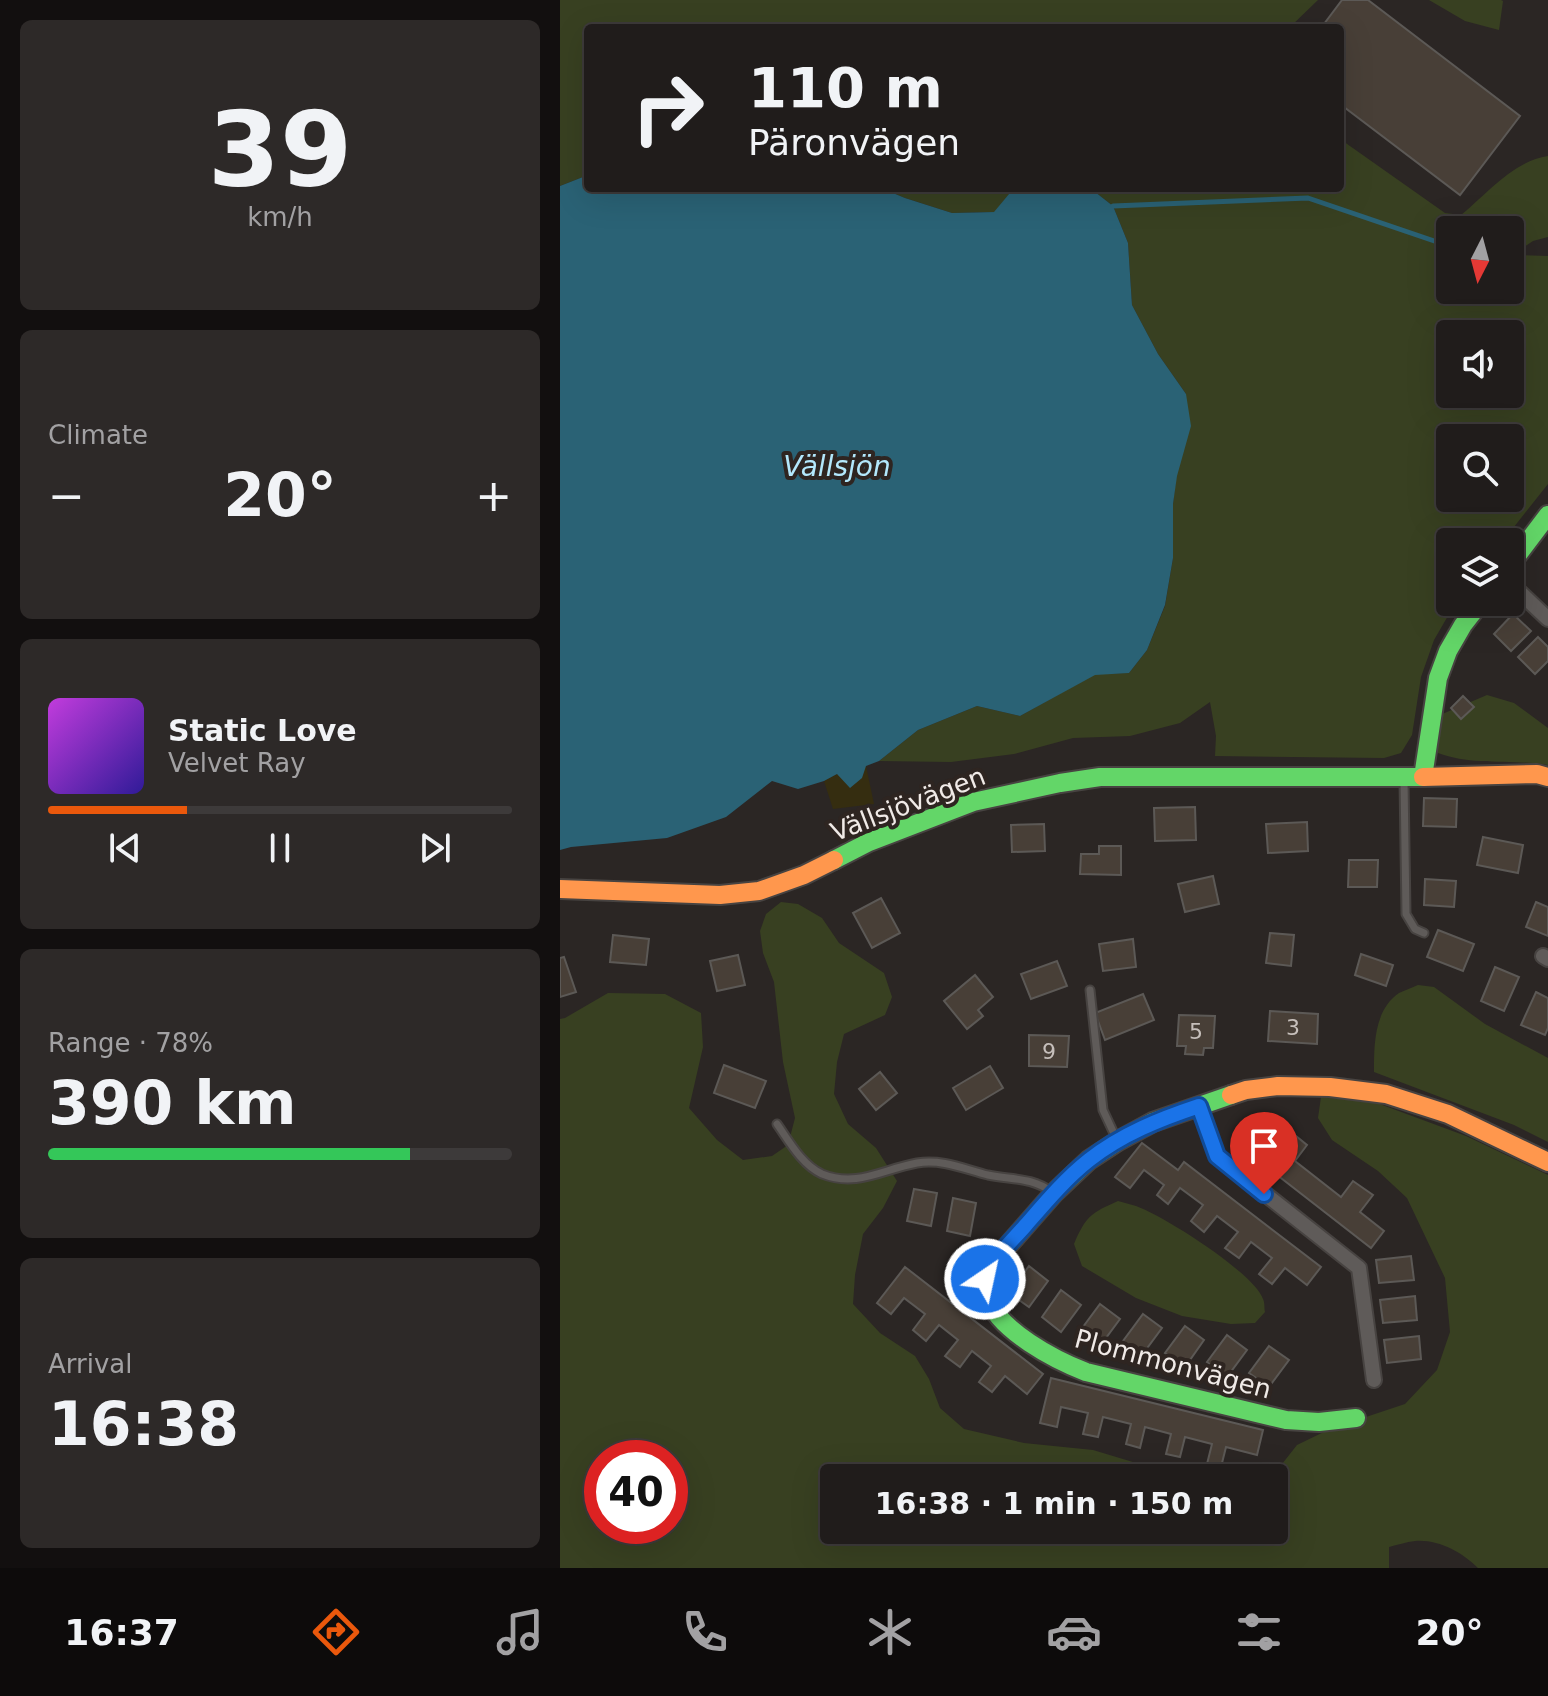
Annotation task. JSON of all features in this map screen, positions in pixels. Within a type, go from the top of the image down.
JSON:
[{"type":"street","points":[[1524,547],[1548,515]]},
{"type":"street","points":[[1524,596],[1548,619]]},
{"type":"street","points":[[1414,776],[1438,678],[1448,651],[1470,616]]},
{"type":"street","name":"Vällsjövägen","points":[[560,889],[720,895],[759,891],[804,875],[869,842],[973,802],[1100,777],[1537,774],[1548,777]]},
{"type":"street","name":"Plommonvägen","points":[[1356,1418],[1319,1422],[1286,1420],[1086,1372],[1057,1360],[1012,1328],[994,1310],[987,1297],[985,1279],[990,1266],[1054,1193],[1089,1160],[1153,1122],[1246,1090],[1278,1086],[1330,1087],[1386,1094],[1448,1114],[1548,1162]]},
{"type":"street","points":[[1199,1106],[1217,1156],[1359,1268],[1374,1380]]},
{"type":"lane","points":[[1414,776],[1406,914],[1415,929],[1424,933]]},
{"type":"lane","points":[[1090,990],[1103,1110],[1118,1141]]},
{"type":"lane","points":[[777,1124],[805,1163],[820,1173],[842,1179],[858,1180],[921,1162],[953,1163],[989,1175],[1039,1182],[1054,1193]]},
{"type":"green space","points":[[560,0],[1318,0],[1293,24],[584,24],[584,177],[560,186]]},
{"type":"green space","points":[[1429,0],[1501,0],[1499,30],[1465,21]]},
{"type":"green space","points":[[1344,142],[1445,213],[1461,215],[1512,171],[1548,156],[1548,237],[1524,247],[1524,216],[1436,216],[1436,304],[1524,304],[1524,255],[1548,256],[1548,484],[1513,528],[1436,528],[1436,616],[1448,616],[1434,640],[1421,677],[1412,735],[1401,753],[1384,758],[1215,756],[1216,736],[1210,702],[1180,723],[1130,736],[1073,738],[1014,754],[951,762],[879,761],[918,730],[977,706],[1020,716],[1095,674],[1129,673],[1147,650],[1165,606],[1173,558],[1173,504],[1186,394],[1158,354],[1132,305],[1128,243],[1113,206],[1095,192],[1344,192]]},
{"type":"green space","points":[[891,192],[1011,192],[995,212],[952,213]]},
{"type":"green space","points":[[1487,695],[1514,703],[1548,728],[1548,765],[1464,760],[1438,753],[1440,715]]},
{"type":"green space","points":[[781,902],[798,904],[822,918],[839,943],[884,973],[892,997],[885,1015],[844,1034],[837,1062],[834,1094],[848,1124],[876,1148],[897,1181],[883,1208],[863,1234],[853,1304],[880,1333],[915,1356],[929,1379],[940,1408],[964,1429],[1024,1443],[1093,1450],[1140,1464],[820,1464],[820,1544],[1288,1544],[1288,1464],[1282,1464],[1297,1445],[1330,1429],[1405,1404],[1437,1370],[1450,1332],[1445,1278],[1407,1198],[1378,1171],[1332,1140],[1318,1118],[1321,1097],[1377,1103],[1466,1136],[1548,1175],[1548,1568],[1478,1568],[1449,1548],[1432,1542],[1412,1541],[1389,1547],[1389,1568],[560,1568],[560,1019],[608,993],[665,994],[701,1013],[703,1047],[689,1108],[717,1140],[743,1160],[772,1156],[788,1145],[795,1118],[783,1062],[774,982],[763,953],[760,931],[766,914]]},
{"type":"green space","points":[[1418,985],[1434,987],[1485,1024],[1548,1058],[1548,1142],[1514,1125],[1374,1072],[1380,1018],[1399,993]]},
{"type":"green space","points":[[1118,1201],[1149,1212],[1207,1246],[1256,1288],[1264,1301],[1265,1312],[1255,1323],[1231,1324],[1182,1316],[1136,1298],[1082,1266],[1074,1244],[1082,1227],[1095,1212]]},
{"type":"sand","points":[[866,766],[874,804],[833,809],[824,781]]},
{"type":"water","name":"Vällsjön","points":[[584,177],[584,192],[891,192],[952,213],[994,212],[1011,192],[1095,192],[1113,206],[1128,243],[1132,305],[1158,354],[1186,394],[1191,426],[1177,476],[1173,504],[1173,558],[1165,605],[1147,650],[1129,673],[1095,675],[1020,716],[977,706],[918,730],[879,761],[866,766],[862,778],[850,788],[837,774],[798,789],[772,781],[726,817],[667,838],[560,850],[560,186]]},
{"type":"building","points":[[1342,0],[1368,0],[1520,116],[1460,195],[1344,107],[1344,24],[1324,24]]},
{"type":"building","points":[[1511,616],[1515,616],[1531,631],[1511,651],[1494,634]]},
{"type":"building","points":[[1538,637],[1548,647],[1548,661],[1535,674],[1518,657]]},
{"type":"building","points":[[1463,696],[1474,707],[1461,719],[1451,708]]},
{"type":"building","points":[[1424,798],[1457,799],[1456,827],[1423,826]]},
{"type":"building","points":[[1195,807],[1196,840],[1155,841],[1154,808]]},
{"type":"building","points":[[1307,822],[1308,851],[1268,853],[1266,824]]},
{"type":"building","points":[[1044,824],[1045,851],[1012,852],[1011,825]]},
{"type":"building","points":[[1483,837],[1523,845],[1518,873],[1477,865]]},
{"type":"building","points":[[1099,846],[1121,846],[1121,875],[1080,874],[1081,854],[1099,854]]},
{"type":"building","points":[[1349,860],[1378,860],[1377,887],[1348,887]]},
{"type":"building","points":[[1213,876],[1219,904],[1185,912],[1178,884]]},
{"type":"building","points":[[1425,879],[1456,881],[1454,907],[1424,905]]},
{"type":"building","points":[[881,898],[900,933],[872,948],[853,913]]},
{"type":"building","points":[[1536,902],[1548,907],[1548,936],[1526,927]]},
{"type":"building","points":[[1438,930],[1474,944],[1463,971],[1427,957]]},
{"type":"building","points":[[1270,933],[1294,935],[1291,966],[1266,963]]},
{"type":"building","points":[[613,935],[649,939],[646,965],[610,962]]},
{"type":"building","points":[[1133,939],[1136,967],[1103,971],[1099,944]]},
{"type":"building","points":[[1361,954],[1393,965],[1386,986],[1355,975]]},
{"type":"building","points":[[738,955],[745,985],[717,991],[710,961]]},
{"type":"building","points":[[564,957],[576,992],[560,997],[560,958]]},
{"type":"building","points":[[1057,961],[1067,986],[1031,999],[1021,974]]},
{"type":"building","points":[[1495,967],[1519,977],[1504,1011],[1481,1001]]},
{"type":"building","points":[[975,975],[993,997],[978,1010],[983,1016],[967,1029],[944,1001]]},
{"type":"building","points":[[1536,992],[1548,998],[1548,1028],[1545,1035],[1521,1025]]},
{"type":"building","points":[[1143,994],[1154,1020],[1105,1040],[1095,1013]]},
{"type":"building","points":[[1270,1011],[1318,1014],[1317,1044],[1268,1041]]},
{"type":"building","points":[[1179,1015],[1215,1016],[1213,1048],[1204,1048],[1203,1055],[1185,1054],[1186,1046],[1177,1046]]},
{"type":"building","points":[[1029,1035],[1069,1036],[1067,1067],[1029,1066]]},
{"type":"building","points":[[724,1065],[766,1081],[755,1108],[714,1093]]},
{"type":"building","points":[[990,1066],[1003,1088],[966,1110],[953,1088]]},
{"type":"building","points":[[880,1072],[897,1093],[876,1110],[859,1089]]},
{"type":"building","points":[[1249,1125],[1273,1144],[1286,1128],[1307,1145],[1295,1161],[1341,1197],[1353,1181],[1373,1195],[1360,1212],[1384,1231],[1371,1248],[1236,1143]]},
{"type":"building","points":[[1142,1143],[1178,1170],[1184,1162],[1321,1267],[1307,1285],[1285,1268],[1272,1284],[1259,1274],[1272,1258],[1251,1242],[1239,1258],[1225,1248],[1238,1232],[1217,1216],[1204,1232],[1191,1221],[1203,1205],[1180,1188],[1168,1204],[1157,1195],[1164,1185],[1144,1170],[1130,1188],[1115,1177]]},
{"type":"building","points":[[914,1189],[937,1193],[931,1226],[907,1221]]},
{"type":"building","points":[[953,1198],[976,1203],[970,1236],[947,1231]]},
{"type":"building","points":[[1411,1256],[1414,1280],[1379,1283],[1376,1260]]},
{"type":"building","points":[[1029,1266],[1048,1281],[1029,1307],[1009,1293]]},
{"type":"building","points":[[905,1267],[1043,1374],[1027,1394],[1005,1376],[992,1392],[979,1382],[991,1366],[972,1351],[960,1367],[945,1356],[958,1340],[939,1325],[926,1341],[913,1330],[925,1314],[904,1298],[891,1314],[877,1303]]},
{"type":"building","points":[[1061,1290],[1081,1305],[1061,1332],[1042,1317]]},
{"type":"building","points":[[1415,1296],[1417,1320],[1383,1323],[1380,1300]]},
{"type":"building","points":[[1100,1304],[1120,1319],[1100,1346],[1080,1331]]},
{"type":"building","points":[[1143,1314],[1162,1328],[1142,1355],[1123,1341]]},
{"type":"building","points":[[1185,1326],[1204,1340],[1185,1367],[1165,1353]]},
{"type":"building","points":[[1227,1335],[1247,1350],[1227,1377],[1207,1362]]},
{"type":"building","points":[[1419,1336],[1421,1359],[1387,1363],[1384,1340]]},
{"type":"building","points":[[1269,1346],[1289,1360],[1269,1387],[1249,1373]]},
{"type":"building","points":[[1051,1378],[1263,1430],[1257,1455],[1226,1447],[1222,1464],[1207,1464],[1212,1444],[1185,1437],[1180,1457],[1166,1454],[1171,1434],[1145,1427],[1140,1448],[1126,1444],[1131,1424],[1103,1417],[1098,1437],[1083,1434],[1088,1413],[1061,1407],[1057,1427],[1040,1423]]},
{"type":"waterway","points":[[1113,206],[1308,198],[1436,242]]},
{"type":"traffic: fast","points":[[1524,547],[1548,515]]},
{"type":"traffic: fast","points":[[834,860],[869,842],[973,802],[1100,777],[1423,777],[1438,678],[1448,651],[1470,616]]},
{"type":"traffic: fast","points":[[1231,1095],[1153,1122],[1089,1160],[1054,1193],[990,1266],[986,1281],[987,1297],[993,1309],[1015,1333],[1044,1352],[1086,1372],[1286,1420],[1319,1422],[1356,1418]]},
{"type":"traffic: slow","points":[[1423,777],[1537,774],[1548,777]]},
{"type":"traffic: slow","points":[[560,889],[720,895],[759,891],[804,875],[834,860]]},
{"type":"traffic: slow","points":[[1231,1095],[1278,1086],[1330,1087],[1386,1094],[1448,1114],[1548,1162]]},
{"type":"route","points":[[985,1279],[990,1266],[1006,1247],[1054,1193],[1089,1160],[1153,1122],[1199,1106],[1217,1156],[1264,1194]]}]
